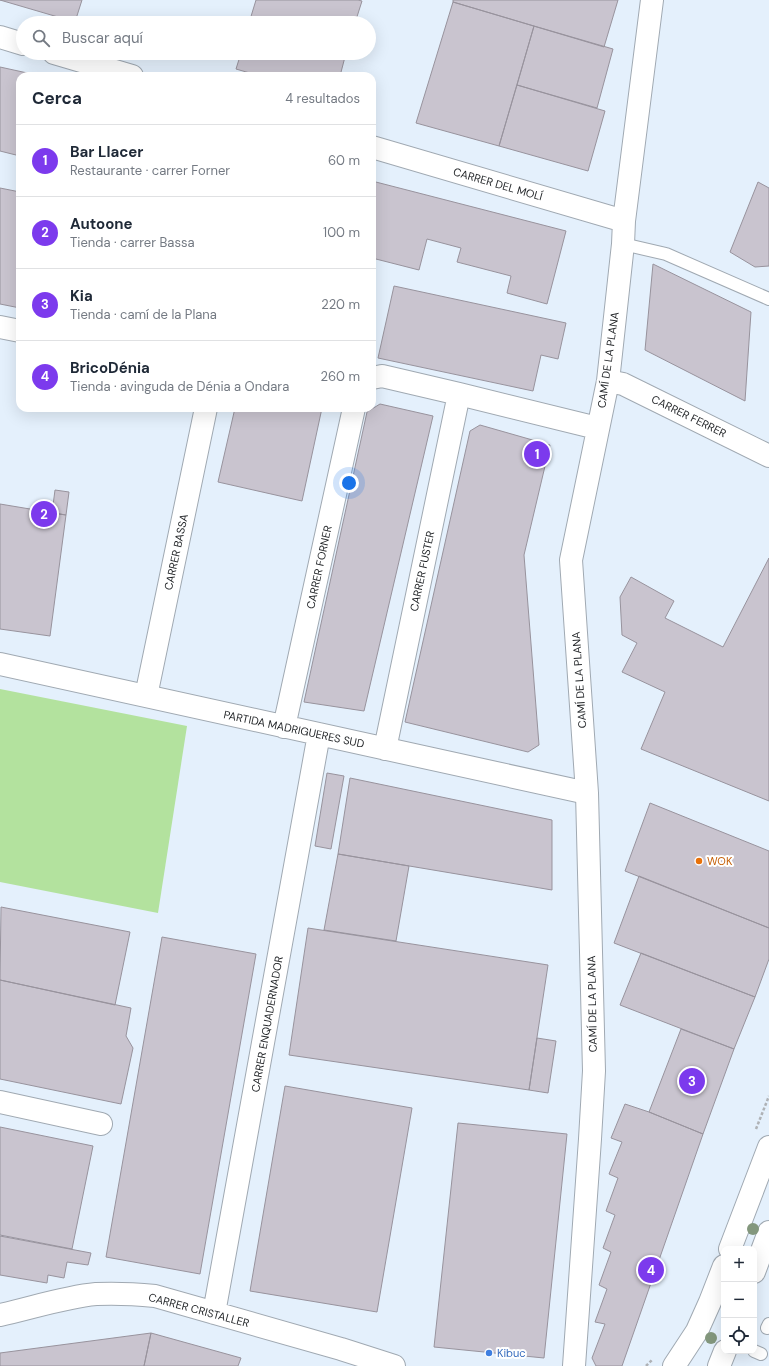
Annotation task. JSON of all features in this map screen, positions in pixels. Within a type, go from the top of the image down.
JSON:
[{"type":"street","name":"CAMÍ DE LA PLANA","points":[[574,1366],[594,1071],[587,793],[571,560],[597,428],[608,381],[623,244],[624,221],[652,0]]},
{"type":"street","points":[[0,37],[16,42]]},
{"type":"street","points":[[78,60],[118,72]]},
{"type":"street","name":"CARRER DEL MOLÍ","points":[[376,148],[624,221]]},
{"type":"street","points":[[0,327],[16,330]]},
{"type":"street","points":[[376,377],[382,376],[597,428]]},
{"type":"street","name":"CARRER FERRER","points":[[608,381],[623,384],[769,456]]},
{"type":"street","name":"CARRER FUSTER","points":[[384,749],[459,394]]},
{"type":"street","name":"CARRER BASSA","points":[[146,696],[205,412]]},
{"type":"street","name":"CARRER FORNER","points":[[284,727],[353,412]]},
{"type":"street","name":"PARTIDA MADRIGUERES SUD","points":[[0,664],[587,793]]},
{"type":"street","name":"CARRER ENQUADERNADOR","points":[[214,1313],[319,734]]},
{"type":"street","points":[[0,1102],[101,1124]]},
{"type":"street","points":[[731,1246],[769,1147]]},
{"type":"street","points":[[761,1264],[769,1232]]},
{"type":"street","points":[[674,1366],[697,1331],[721,1274]]},
{"type":"street","name":"CARRER CRISTALLER","points":[[0,1315],[68,1298],[96,1294],[127,1293],[154,1296],[214,1313],[338,1358],[394,1366]]},
{"type":"street","points":[[719,1366],[724,1354]]},
{"type":"lane","points":[[623,244],[666,254],[769,299]]},
{"type":"shaded area","points":[[0,0],[769,0],[769,1366],[0,1366]]},
{"type":"green space","points":[[0,689],[187,726],[158,913],[0,882]]},
{"type":"building","points":[[0,0],[82,0],[77,16],[55,16]]},
{"type":"building","points":[[256,0],[362,1],[357,16],[251,16]]},
{"type":"building","points":[[453,0],[618,0],[604,47],[453,2]]},
{"type":"building","points":[[453,2],[534,26],[499,146],[416,123]]},
{"type":"building","points":[[534,26],[613,49],[597,108],[517,85]]},
{"type":"building","points":[[239,60],[344,60],[341,72],[246,72],[236,69]]},
{"type":"building","points":[[0,67],[23,72],[16,72],[16,155],[0,151]]},
{"type":"building","points":[[517,85],[605,111],[588,171],[499,146]]},
{"type":"building","points":[[376,182],[566,231],[547,304],[507,293],[511,276],[457,262],[461,248],[427,239],[419,270],[376,259]]},
{"type":"building","points":[[758,182],[769,188],[769,266],[755,267],[730,252]]},
{"type":"building","points":[[0,188],[16,191],[16,307],[0,304]]},
{"type":"building","points":[[653,264],[751,312],[745,401],[645,350]]},
{"type":"building","points":[[394,286],[566,323],[558,359],[541,355],[533,391],[378,358]]},
{"type":"building","points":[[380,404],[433,416],[364,711],[304,702],[367,412],[376,412],[376,406]]},
{"type":"building","points":[[234,412],[321,412],[302,501],[218,482]]},
{"type":"building","points":[[480,425],[550,445],[524,555],[539,745],[528,752],[405,722],[470,431]]},
{"type":"building","points":[[55,490],[69,492],[66,515],[52,513]]},
{"type":"building","points":[[0,504],[66,515],[50,636],[0,629]]},
{"type":"building","points":[[769,558],[769,801],[641,749],[665,692],[622,672],[637,643],[622,635],[620,597],[631,577],[674,601],[665,618],[723,647]]},
{"type":"building","points":[[327,773],[344,776],[331,849],[315,846]]},
{"type":"building","points":[[350,778],[552,820],[552,890],[338,854]]},
{"type":"building","name":"WOK","points":[[650,803],[769,851],[769,928],[625,871]]},
{"type":"building","points":[[338,854],[409,866],[396,941],[324,930]]},
{"type":"building","points":[[639,876],[769,928],[769,959],[755,997],[614,943]]},
{"type":"building","points":[[1,907],[130,932],[115,1005],[0,980]]},
{"type":"building","points":[[308,928],[548,965],[529,1090],[289,1055]]},
{"type":"building","points":[[162,937],[256,954],[200,1274],[106,1257]]},
{"type":"building","points":[[641,953],[755,997],[734,1049],[620,1005]]},
{"type":"building","points":[[0,980],[131,1008],[126,1036],[133,1048],[121,1104],[0,1079]]},
{"type":"building","points":[[681,1029],[734,1049],[703,1134],[649,1112]]},
{"type":"building","points":[[537,1038],[556,1041],[548,1093],[529,1090]]},
{"type":"building","points":[[285,1086],[412,1108],[377,1312],[250,1291]]},
{"type":"building","points":[[625,1104],[703,1134],[622,1366],[596,1366],[592,1358],[605,1324],[595,1322],[607,1289],[599,1285],[611,1252],[603,1248],[615,1215],[606,1211],[618,1178],[609,1174],[622,1142],[611,1138]]},
{"type":"building","points":[[458,1123],[567,1134],[544,1358],[434,1347]]},
{"type":"building","points":[[0,1127],[93,1146],[72,1249],[0,1235]]},
{"type":"building","points":[[0,1236],[91,1253],[88,1265],[67,1262],[64,1278],[48,1275],[47,1283],[0,1275]]},
{"type":"building","points":[[151,1333],[144,1366],[0,1366],[0,1353]]},
{"type":"building","points":[[151,1333],[241,1358],[238,1366],[144,1366]]},
{"type":"place","name":"Bar Llacer","points":[[537,454]]},
{"type":"place","name":"Autoone","points":[[44,514]]},
{"type":"place","name":"WOK","points":[[699,861]]},
{"type":"place","name":"Kia","points":[[692,1081]]},
{"type":"place","name":"BricoDénia","points":[[651,1270]]},
{"type":"place","name":"Kibuc","points":[[489,1353]]}]
